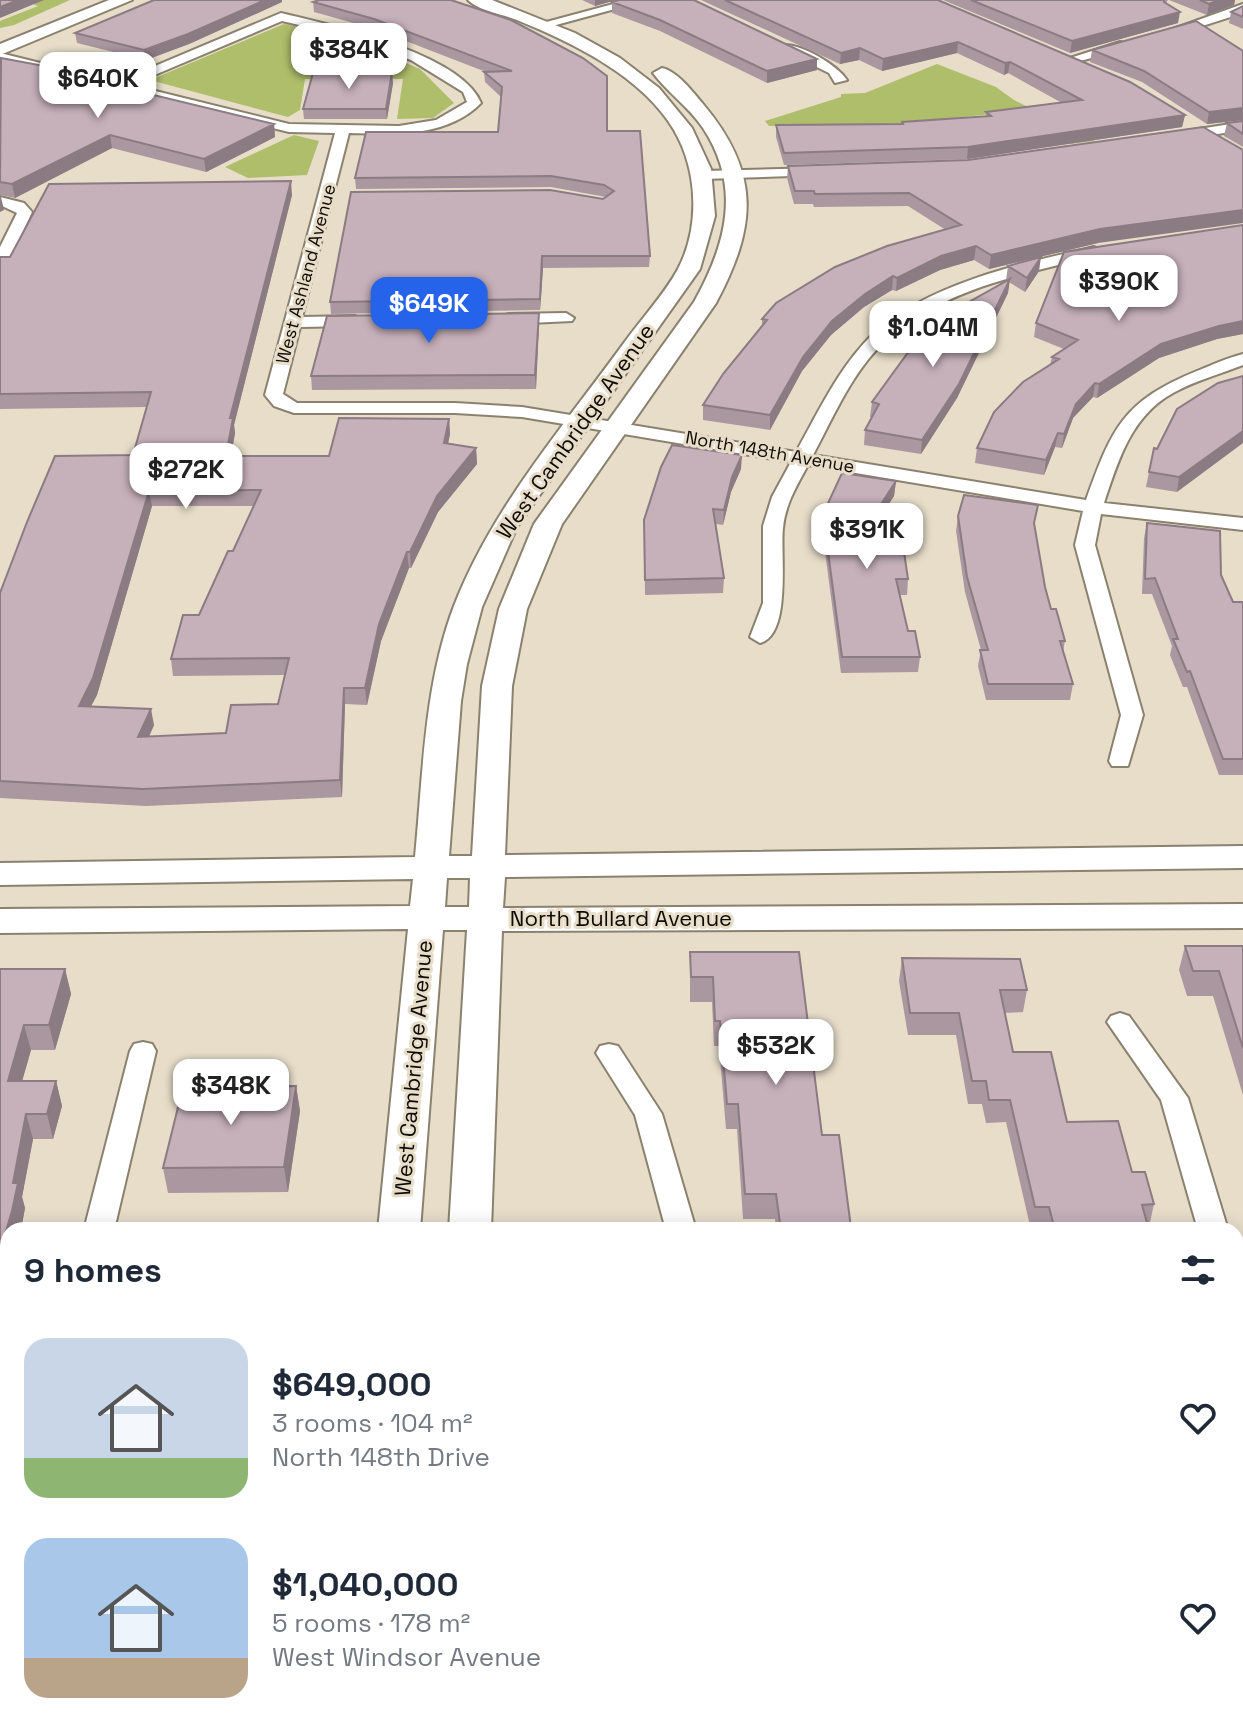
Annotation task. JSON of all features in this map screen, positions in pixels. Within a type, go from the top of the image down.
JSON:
[{"type":"street","points":[[0,36],[92,0]]},
{"type":"street","points":[[0,50],[124,0]]},
{"type":"street","name":"West Cambridge Avenue","points":[[400,1222],[446,701],[452,664],[468,607],[504,527],[689,269],[703,229],[707,194],[704,175],[687,135],[663,102],[605,56],[545,24],[476,0]]},
{"type":"street","name":"West Cambridge Avenue","points":[[470,1222],[483,917],[497,686],[513,609],[548,524],[720,277],[731,253],[739,194],[722,141],[710,121],[673,82],[630,52],[567,19],[515,0]]},
{"type":"street","points":[[545,24],[642,0]]},
{"type":"street","points":[[1157,36],[1228,16],[1243,8]]},
{"type":"street","points":[[0,57],[118,86],[289,128],[399,130],[440,124],[474,103],[469,90],[415,57],[350,33],[281,17],[118,86]]},
{"type":"street","points":[[779,44],[834,70],[840,80]]},
{"type":"street","points":[[1073,59],[1129,44]]},
{"type":"street","points":[[1059,54],[1096,69]]},
{"type":"street","points":[[1181,117],[1210,136]]},
{"type":"street","points":[[1172,137],[1210,136],[1243,126]]},
{"type":"street","name":"West Ashland Avenue","points":[[294,408],[280,402],[274,395],[293,322],[334,196],[343,130]]},
{"type":"street","points":[[704,175],[839,172]]},
{"type":"street","points":[[0,201],[19,206],[25,212],[0,263]]},
{"type":"street","points":[[760,637],[773,603],[773,526],[781,497],[847,376],[880,337],[928,305],[1002,274],[1068,256],[1112,250]]},
{"type":"street","points":[[487,320],[566,318]]},
{"type":"street","points":[[293,322],[376,321]]},
{"type":"street","points":[[1120,761],[1132,715],[1085,545],[1093,507],[1113,450],[1135,415],[1165,390],[1243,359]]},
{"type":"street","name":"North 148th Avenue","points":[[294,408],[455,408],[522,412],[1093,507],[1243,524]]},
{"type":"street","points":[[0,874],[1243,857]]},
{"type":"street","name":"North Bullard Avenue","points":[[0,921],[1243,916]]},
{"type":"street","points":[[1120,1022],[1174,1098],[1211,1222]]},
{"type":"street","points":[[101,1222],[143,1051]]},
{"type":"street","points":[[609,1053],[648,1114],[679,1222]]},
{"type":"green space","points":[[42,0],[70,0],[14,25],[0,28],[0,21],[38,6],[33,4]]},
{"type":"green space","points":[[284,24],[341,35],[420,69],[454,103],[433,118],[397,119],[403,79],[305,79],[300,110],[288,117],[150,80]]},
{"type":"green space","points":[[937,64],[996,87],[1014,100],[1095,141],[1070,144],[1018,111],[891,125],[769,126],[765,121],[841,97],[841,94],[865,93]]},
{"type":"green space","points":[[294,135],[319,141],[307,175],[248,178],[225,167]]},
{"type":"building","points":[[0,0],[18,0],[0,7]]},
{"type":"building","points":[[154,0],[265,0],[144,50],[75,33]]},
{"type":"building","points":[[451,0],[511,20],[583,58],[607,76],[607,131],[640,131],[650,256],[542,256],[540,299],[330,302],[351,192],[550,190],[603,199],[614,191],[604,185],[551,176],[355,178],[366,132],[498,132],[502,87],[484,72],[512,71],[374,19],[313,2]]},
{"type":"building","points":[[694,0],[817,59],[767,71],[660,20],[612,2]]},
{"type":"building","points":[[725,0],[938,0],[1130,82],[1185,115],[968,147],[784,153],[776,125],[903,124],[991,116],[986,112],[1082,100],[1010,62],[1005,63],[958,42],[883,59],[860,48],[841,53]]},
{"type":"building","points":[[971,0],[1164,0],[1180,12],[1072,41]]},
{"type":"building","points":[[1243,6],[1243,17],[1231,12]]},
{"type":"building","points":[[1196,21],[1243,51],[1243,108],[1209,112],[1144,71],[1092,50]]},
{"type":"building","points":[[1,58],[87,74],[79,77],[274,124],[204,159],[110,135],[12,184],[0,182]]},
{"type":"building","points":[[392,72],[386,109],[303,109],[313,73]]},
{"type":"building","points":[[1243,121],[1243,134],[1227,123]]},
{"type":"building","points":[[1203,127],[1243,150],[1243,210],[1100,229],[991,255],[976,246],[941,256],[897,278],[893,276],[832,321],[803,357],[770,415],[703,405],[723,374],[767,320],[762,319],[776,303],[835,267],[887,246],[961,225],[909,193],[815,194],[814,191],[795,191],[788,166],[968,160]]},
{"type":"building","points":[[291,181],[230,418],[233,418],[226,456],[329,456],[339,418],[449,419],[444,443],[476,448],[437,496],[410,552],[407,552],[379,624],[365,688],[344,688],[340,780],[143,789],[0,781],[0,593],[27,522],[55,456],[133,455],[151,392],[0,394],[0,257],[10,257],[49,184]],"holes":[[[261,490],[233,551],[228,551],[199,615],[183,615],[171,659],[289,658],[278,704],[231,705],[226,733],[138,737],[151,709],[79,706],[93,678],[149,491]]]},
{"type":"building","points":[[1243,225],[1243,321],[1161,344],[1099,384],[1095,383],[1076,404],[1064,434],[1058,433],[1046,460],[977,448],[994,412],[1023,382],[1059,359],[1052,357],[1078,340],[1036,323],[1064,252]]},
{"type":"building","points":[[1041,257],[1027,278],[1008,266]]},
{"type":"building","points":[[1010,279],[959,384],[922,440],[865,430],[879,404],[872,402],[928,325]]},
{"type":"building","points":[[539,313],[535,375],[311,376],[327,316]]},
{"type":"building","points":[[1243,376],[1243,431],[1179,477],[1149,472],[1154,448],[1157,449],[1177,409],[1218,383]]},
{"type":"building","points":[[672,445],[742,455],[732,477],[724,510],[713,509],[724,578],[645,580],[644,520],[661,467]]},
{"type":"building","points":[[842,473],[896,481],[872,518],[883,527],[898,511],[908,579],[896,579],[908,631],[915,631],[920,657],[842,657],[823,514]]},
{"type":"building","points":[[964,495],[1038,505],[1034,523],[1045,587],[1051,609],[1056,609],[1065,641],[1060,641],[1073,684],[988,684],[980,650],[988,650],[967,577],[958,516]]},
{"type":"building","points":[[1147,523],[1220,531],[1221,575],[1233,602],[1243,604],[1243,759],[1223,759],[1190,671],[1187,672],[1173,639],[1178,639],[1155,578],[1145,579]]},
{"type":"building","points":[[1185,946],[1243,946],[1243,1048],[1219,971],[1193,971]]},
{"type":"building","points":[[690,952],[799,952],[822,1135],[839,1135],[850,1222],[780,1222],[776,1194],[745,1194],[738,1104],[727,1104],[720,1021],[715,1021],[713,977],[691,977]]},
{"type":"building","points":[[902,958],[1020,959],[1027,990],[1000,990],[1013,1052],[1051,1052],[1067,1122],[1118,1121],[1132,1172],[1145,1172],[1154,1204],[1142,1205],[1147,1222],[1053,1222],[1049,1207],[1035,1207],[1010,1100],[989,1100],[986,1081],[972,1081],[959,1013],[910,1013]]},
{"type":"building","points":[[0,969],[65,969],[49,1025],[24,1025],[8,1081],[56,1081],[47,1114],[26,1114],[13,1183],[18,1183],[12,1211],[9,1222],[0,1222]]},
{"type":"building","points":[[296,1086],[284,1167],[163,1168],[183,1087]]}]
